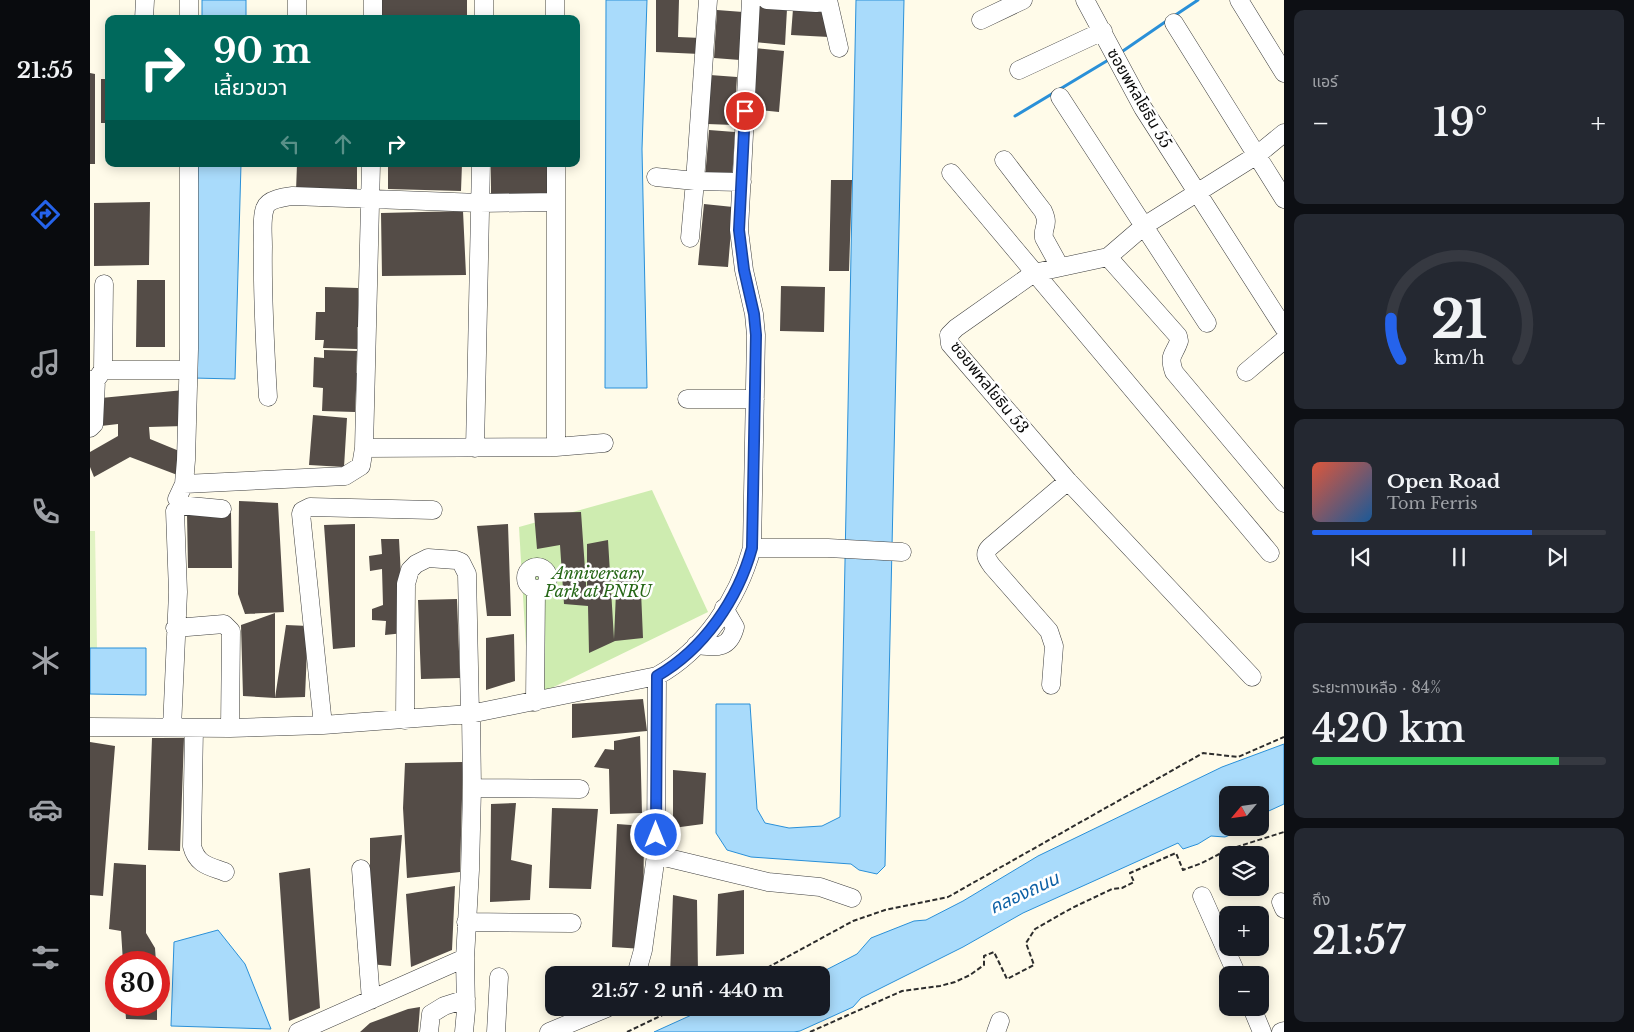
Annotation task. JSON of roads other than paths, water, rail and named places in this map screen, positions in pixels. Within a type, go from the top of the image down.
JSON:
[{"type":"street","points":[[144,15],[145,0]]},
{"type":"street","points":[[189,0],[189,15]]},
{"type":"street","points":[[297,0],[297,15]]},
{"type":"street","points":[[373,0],[373,15]]},
{"type":"street","points":[[484,0],[484,15]]},
{"type":"street","points":[[555,0],[555,15]]},
{"type":"street","points":[[690,238],[708,0]]},
{"type":"street","points":[[90,727],[230,728],[323,725],[470,714],[657,676],[675,666],[696,646],[716,622],[738,586],[747,566],[752,548],[756,335],[739,230],[751,0]]},
{"type":"street","points":[[767,0],[816,4],[826,0],[839,48]]},
{"type":"street","points":[[981,20],[1023,0]]},
{"type":"street","name":"ซอยพหลโยธิน 55","points":[[1085,0],[1143,108],[1281,324]]},
{"type":"street","points":[[1239,0],[1284,73]]},
{"type":"street","points":[[1174,23],[1284,199]]},
{"type":"street","points":[[1020,70],[1103,31]]},
{"type":"street","points":[[1060,97],[1207,323]]},
{"type":"street","name":"ซอยพหลโยธิน 53","points":[[1252,677],[1068,481],[950,344],[949,335],[956,328],[1034,273],[1108,257],[1144,226],[1257,155],[1284,133]]},
{"type":"street","points":[[1004,160],[1043,211],[1047,219],[1044,238],[1060,267]]},
{"type":"street","points":[[172,728],[178,592],[179,500],[188,370],[189,167]]},
{"type":"street","points":[[179,500],[345,476],[361,466],[364,448],[371,167]]},
{"type":"street","points":[[475,448],[481,167]]},
{"type":"street","points":[[556,167],[556,447]]},
{"type":"street","points":[[951,173],[1270,553]]},
{"type":"street","points":[[656,177],[695,181],[742,182]]},
{"type":"street","points":[[268,397],[262,275],[265,208],[267,204],[277,199],[292,196],[370,200],[556,202]]},
{"type":"street","points":[[1108,257],[1178,336],[1179,342],[1172,354],[1171,363],[1174,372],[1284,503]]},
{"type":"street","points":[[90,428],[94,424],[104,284]]},
{"type":"street","points":[[1246,372],[1284,340]]},
{"type":"street","points":[[96,377],[188,370]]},
{"type":"street","points":[[687,399],[755,399]]},
{"type":"street","points":[[364,448],[556,447],[604,443]]},
{"type":"street","points":[[1051,684],[1054,646],[1049,631],[986,557],[986,550],[1068,481]]},
{"type":"street","points":[[179,500],[222,509]]},
{"type":"street","points":[[323,725],[313,641],[302,511],[310,507],[433,510]]},
{"type":"street","points":[[752,548],[828,548],[898,551]]},
{"type":"street","points":[[406,720],[406,584],[410,570],[416,564],[428,558],[456,560],[460,562],[467,574],[472,788],[470,870],[466,922],[464,1032]]},
{"type":"street","points":[[535,702],[536,589]]},
{"type":"street","points":[[175,628],[224,624],[231,631],[230,728]]},
{"type":"street","points":[[639,966],[643,950],[656,855],[657,676]]},
{"type":"street","points":[[194,728],[192,846],[197,860],[225,872]]},
{"type":"street","points":[[472,788],[580,789]]},
{"type":"street","points":[[656,855],[768,882],[820,886],[852,898]]},
{"type":"street","points":[[361,869],[371,1000]]},
{"type":"street","points":[[1202,896],[1233,966]]},
{"type":"street","points":[[466,922],[572,923]]},
{"type":"street","points":[[298,1032],[465,958]]},
{"type":"street","points":[[496,1032],[499,977]]},
{"type":"street","points":[[429,1032],[431,1014],[444,1006],[466,999]]},
{"type":"street","points":[[549,1032],[588,1016]]},
{"type":"street","points":[[1255,1016],[1262,1032]]},
{"type":"water","points":[[202,0],[246,0],[246,15],[202,15]]},
{"type":"water","points":[[606,0],[647,0],[642,149],[647,388],[605,388]]},
{"type":"water","points":[[856,0],[904,0],[885,866],[877,874],[859,870],[851,864],[751,857],[727,850],[716,833],[716,704],[750,704],[757,809],[765,823],[789,828],[822,826],[840,817]]},
{"type":"water","points":[[198,167],[241,167],[235,379],[193,378]]},
{"type":"water","points":[[90,648],[146,648],[146,695],[90,694]]},
{"type":"water","name":"คลองถนน","points":[[1284,744],[1284,804],[1269,811],[1269,786],[1219,786],[1219,836],[1227,836],[1225,837],[1211,836],[1198,844],[1183,849],[1178,843],[1023,913],[963,947],[861,998],[853,1007],[800,1031],[654,1032],[689,1016],[830,1016],[830,968],[857,954],[871,938],[914,921],[926,920],[963,901],[1038,856],[1222,767]]},
{"type":"water","points":[[218,930],[245,964],[271,1029],[171,1026],[174,942]]},
{"type":"waterway","points":[[1174,16],[1198,0]]},
{"type":"waterway","points":[[1120,53],[1168,20]]},
{"type":"waterway","points":[[1015,116],[1110,59]]},
{"type":"park label","name":"Anniversary Park at PNRU","points":[[598,582]]}]
